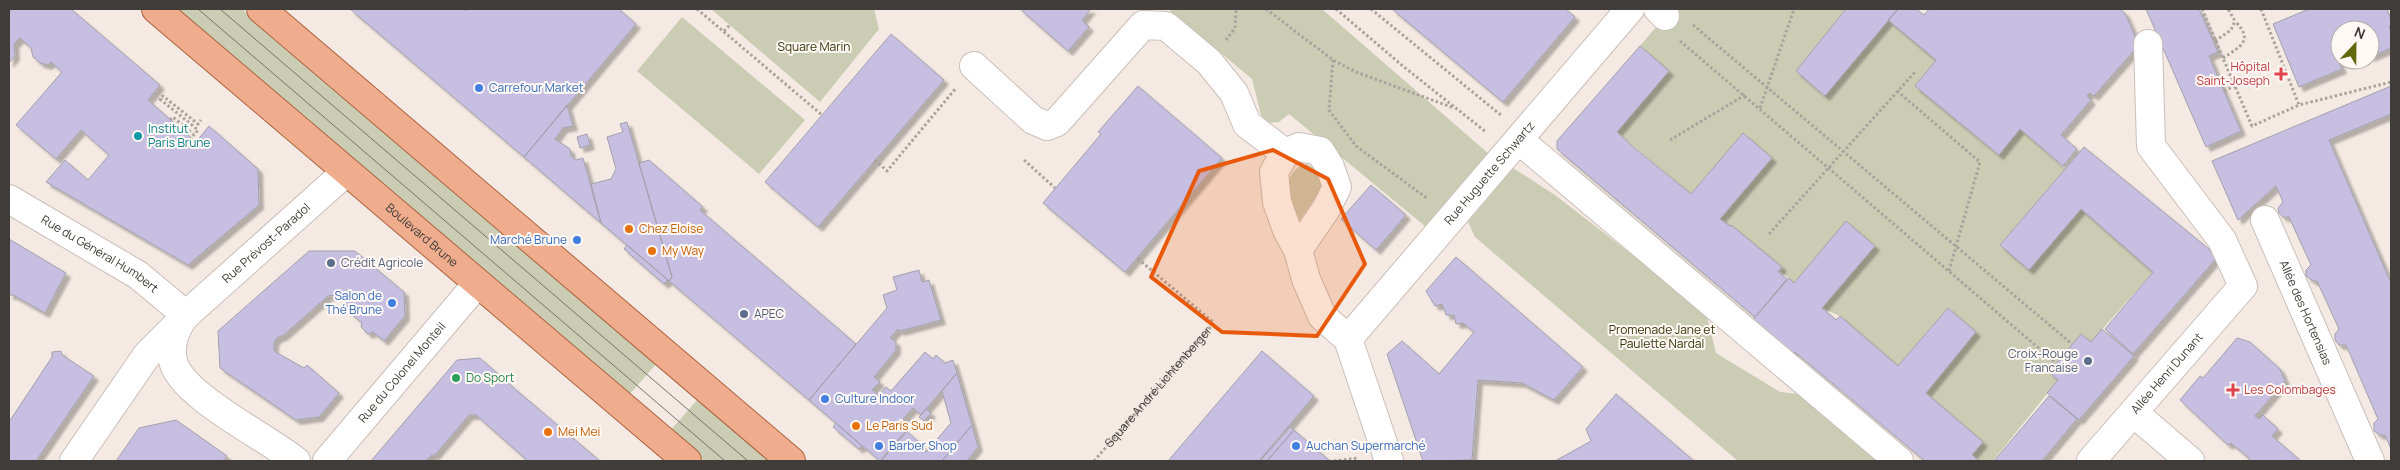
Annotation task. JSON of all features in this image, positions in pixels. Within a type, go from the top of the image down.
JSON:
[{"type":"main road","name":"Boulevard Brune","points":[[156,9],[687,461]]},
{"type":"main road","points":[[262,9],[791,461]]},
{"type":"street","name":"Rue Huguette Schwartz","points":[[1348,339],[1630,9]]},
{"type":"street","points":[[974,66],[1033,120],[1047,126],[1058,122],[1143,25],[1166,26],[1209,62],[1234,93],[1247,124],[1285,153]]},
{"type":"street","name":"Allée Henri Dunant","points":[[2091,461],[2243,286],[2222,240],[2151,146],[2148,44]]},
{"type":"street","points":[[1523,136],[1900,461]]},
{"type":"street","points":[[1298,250],[1326,209],[1337,187],[1330,167],[1320,150],[1299,146],[1285,153],[1274,172],[1277,202],[1287,230],[1298,250],[1306,279],[1322,316],[1348,339],[1389,461]]},
{"type":"street","name":"Rue Prévost-Paradol","points":[[74,461],[147,355],[182,320],[346,172]]},
{"type":"street","name":"Rue du Général Humbert","points":[[9,199],[138,275],[182,320]]},
{"type":"street","name":"Allée des Hortensias","points":[[2266,220],[2370,461]]},
{"type":"street","name":"Rue du Colonel Monteil","points":[[327,461],[477,284]]},
{"type":"street","points":[[182,320],[173,360],[180,375],[196,393],[296,461]]},
{"type":"street","points":[[2134,413],[2190,461]]},
{"type":"path","points":[[697,9],[822,115]]},
{"type":"path","points":[[1266,9],[1333,60],[1356,72],[1457,109],[1336,9]]},
{"type":"path","points":[[1371,9],[1523,136]]},
{"type":"path","points":[[1760,108],[1794,9]]},
{"type":"path","points":[[2202,9],[2252,126],[2300,105],[2391,82]]},
{"type":"path","points":[[2223,58],[2242,45],[2245,37],[2243,30],[2228,9]]},
{"type":"path","points":[[2261,9],[2300,105]]},
{"type":"path","points":[[2056,363],[1667,30],[1665,16],[1680,14],[2072,344]]},
{"type":"path","points":[[2215,41],[2231,30],[2235,21]]},
{"type":"path","points":[[724,31],[730,25]]},
{"type":"path","points":[[1333,60],[1329,110],[1356,146],[1425,197],[1450,220]]},
{"type":"path","points":[[875,160],[888,171],[974,66]]},
{"type":"path","points":[[1768,234],[1915,72]]},
{"type":"path","points":[[2224,91],[2235,86]]},
{"type":"path","points":[[1897,92],[1980,162],[1949,271]]},
{"type":"path","points":[[1670,140],[1745,95]]},
{"type":"path","points":[[170,120],[173,117],[194,135],[198,130],[160,99],[163,96],[198,124],[201,120]]},
{"type":"path","points":[[1024,160],[1055,188]]},
{"type":"path","name":"Square André Lichtenberger","points":[[1094,461],[1214,323],[1137,258]]},
{"type":"highlighted area","points":[[1273,150],[1328,179],[1365,264],[1317,336],[1222,332],[1151,277],[1199,171]]},
{"type":"green space","points":[[177,9],[242,9],[657,363],[629,395]]},
{"type":"green space","name":"Square Marin","points":[[711,9],[874,9],[879,29],[820,102]]},
{"type":"green space","points":[[1168,9],[1322,9],[1489,154],[1426,227],[1289,114],[1279,122],[1268,123],[1261,115],[1252,79]]},
{"type":"green space","points":[[1671,9],[1846,9],[1796,71],[1824,96],[1888,20],[1936,60],[1915,86],[1998,155],[2020,129],[2065,169],[2000,245],[2029,270],[2081,209],[2153,272],[2091,342],[2081,335],[2049,372],[2058,380],[1993,461],[1980,461],[1972,455],[1983,442],[1926,393],[1976,332],[1948,308],[1898,366],[1840,316],[1822,308],[1875,246],[1846,222],[1794,283],[1720,219],[1772,158],[1743,133],[1691,194],[1617,132],[1669,71],[1640,46]]},
{"type":"green space","points":[[682,17],[805,120],[759,174],[637,71]]},
{"type":"green space","points":[[1307,164],[1319,173],[1322,188],[1300,220],[1294,216],[1289,185],[1293,172]]},
{"type":"green space","name":"Promenade Jane et Paulette Nardal","points":[[1513,168],[1555,195],[1706,312],[1716,353],[1780,392],[1810,395],[1888,461],[1738,461],[1475,237],[1468,222]]},
{"type":"green space","points":[[698,399],[771,461],[705,461],[670,431]]},
{"type":"building","name":"Institut Paris Brune","points":[[9,9],[71,9],[160,85],[148,100],[196,142],[209,126],[258,169],[259,205],[188,265],[46,182],[65,160],[88,180],[109,155],[81,130],[56,159],[16,125],[62,72],[51,62],[48,65],[40,63],[33,57],[31,48],[20,38],[14,44],[15,56],[9,63]]},
{"type":"building","points":[[350,9],[464,9],[466,11],[467,9],[619,9],[636,24],[524,157]]},
{"type":"building","points":[[1020,9],[1091,9],[1082,20],[1089,27],[1068,51]]},
{"type":"building","points":[[1392,9],[1566,9],[1575,17],[1503,102]]},
{"type":"building","points":[[1846,9],[1898,9],[1825,96],[1796,71]]},
{"type":"building","points":[[1898,9],[1916,9],[1924,15],[1929,9],[2120,9],[2125,13],[2139,45],[2094,96],[2090,93],[2087,96],[2091,100],[2061,135],[2077,149],[2063,166],[2020,129],[1999,155],[1915,86],[1936,60],[1888,20]]},
{"type":"building","points":[[2146,9],[2199,9],[2218,52],[2209,56],[2241,131],[2206,147]]},
{"type":"building","points":[[2309,9],[2387,9],[2391,20],[2391,25],[2389,26],[2391,48],[2380,53],[2380,20],[2330,20],[2330,70],[2340,70],[2299,87],[2273,24]]},
{"type":"building","points":[[891,34],[944,80],[818,227],[765,182]]},
{"type":"building","points":[[1640,46],[1669,71],[1617,132],[1632,146],[1691,194],[1743,133],[1772,158],[1720,219],[1731,225],[1782,267],[1778,272],[1787,279],[1755,317],[1557,149],[1557,141]]},
{"type":"building","points":[[1138,86],[1222,158],[1125,272],[1043,203],[1101,134],[1098,132]]},
{"type":"building","points":[[2391,86],[2391,114],[2329,140],[2391,283],[2391,449],[2385,435],[2380,435],[2374,431],[2374,423],[2378,419],[2346,345],[2339,345],[2335,340],[2335,334],[2339,329],[2317,281],[2313,281],[2306,276],[2306,270],[2311,265],[2289,217],[2283,217],[2279,213],[2278,208],[2283,202],[2276,186],[2238,220],[2212,161]]},
{"type":"building","points":[[567,105],[573,126],[563,128],[555,139],[570,149],[571,156],[576,160],[583,158],[601,223],[524,157]]},
{"type":"building","points":[[627,122],[672,277],[669,281],[601,223],[591,184],[611,179],[616,169],[607,137],[623,132],[620,124]]},
{"type":"building","points":[[587,134],[590,145],[580,148],[577,137]]},
{"type":"building","points":[[2084,147],[2215,254],[2215,260],[2133,354],[2105,329],[2153,272],[2081,209],[2029,270],[2000,245]]},
{"type":"building","points":[[649,160],[703,207],[700,210],[856,344],[809,400],[669,281],[672,277],[639,163]]},
{"type":"building","points":[[1371,185],[1406,215],[1376,250],[1341,219]]},
{"type":"building","points":[[1846,221],[1875,246],[1822,308],[1836,320],[1840,316],[1898,366],[1948,308],[1976,332],[1926,393],[1983,442],[1972,455],[1980,461],[1925,461],[1795,352],[1791,356],[1751,322],[1789,278],[1794,283]]},
{"type":"building","points":[[9,239],[66,273],[45,313],[13,295],[9,295]]},
{"type":"building","points":[[627,245],[668,280],[664,284],[624,249]]},
{"type":"building","points":[[309,251],[355,251],[404,292],[405,316],[384,341],[373,332],[368,334],[361,327],[362,323],[343,306],[346,303],[336,295],[328,296],[284,335],[277,338],[274,342],[274,351],[304,368],[307,365],[339,393],[319,417],[296,420],[220,368],[218,331]]},
{"type":"building","points":[[1456,257],[1583,367],[1554,400],[1522,383],[1478,380],[1472,460],[1423,461],[1387,354],[1402,341],[1439,374],[1474,332],[1463,323],[1456,324],[1454,315],[1446,315],[1442,304],[1435,306],[1426,291]]},
{"type":"building","points":[[919,270],[922,282],[929,280],[941,320],[900,331],[898,329],[890,338],[896,342],[896,350],[874,377],[880,382],[872,390],[879,395],[886,387],[891,391],[925,352],[933,359],[936,355],[945,363],[953,360],[957,373],[921,415],[913,408],[897,426],[905,432],[880,461],[809,400],[887,308],[883,295],[897,290],[893,277]]},
{"type":"building","points":[[2102,329],[2134,356],[2079,420],[2047,393],[2058,380],[2049,372],[2081,334],[2091,342]]},
{"type":"building","name":"Les Colombages","points":[[2237,338],[2250,342],[2280,369],[2285,381],[2255,416],[2259,419],[2263,415],[2278,429],[2272,436],[2301,461],[2248,461],[2250,459],[2231,443],[2228,445],[2180,400],[2200,376],[2203,378]]},
{"type":"building","points":[[61,351],[62,355],[94,376],[36,461],[9,461],[9,422],[52,357],[52,352]]},
{"type":"building","points":[[1262,351],[1314,396],[1259,461],[1168,461]]},
{"type":"building","points":[[480,358],[600,461],[528,461],[476,415],[469,415],[435,455],[432,455],[426,461],[371,461],[457,360]]},
{"type":"building","points":[[957,373],[972,425],[942,461],[881,461],[907,431],[924,447],[922,449],[926,452],[951,423],[942,391]]},
{"type":"building","points":[[1616,394],[1694,461],[1555,461],[1591,441],[1586,429]]},
{"type":"building","points":[[2049,396],[2077,419],[2042,461],[1994,461]]},
{"type":"building","points":[[926,409],[931,413],[924,421],[919,417]]},
{"type":"building","points":[[176,420],[227,456],[223,461],[116,461],[139,428]]},
{"type":"building","points":[[836,423],[862,446],[859,449],[833,427]]},
{"type":"building","points":[[972,425],[978,447],[967,461],[942,461]]},
{"type":"building","points":[[1290,427],[1294,430],[1267,461],[1260,461]]},
{"type":"building","name":"Auchan Supermarché","points":[[1294,430],[1330,461],[1267,461]]},
{"type":"tram line","points":[[198,9],[725,461]]},
{"type":"tram line","points":[[220,9],[748,461]]},
{"type":"place","name":"Hôpital Saint-Joseph","points":[[2281,74]]},
{"type":"place","name":"Carrefour Market","points":[[479,88]]},
{"type":"place","name":"Institut Paris Brune","points":[[138,136]]},
{"type":"place","name":"Chez Eloise","points":[[629,229]]},
{"type":"place","name":"Marché Brune","points":[[577,240]]},
{"type":"place","name":"My Way","points":[[652,251]]},
{"type":"place","name":"Crédit Agricole","points":[[331,263]]},
{"type":"place","name":"Salon de Thé Brune","points":[[392,303]]},
{"type":"place","name":"APEC","points":[[744,314]]},
{"type":"place","name":"Croix-Rouge Francaise","points":[[2088,361]]},
{"type":"place","name":"Do Sport","points":[[456,378]]},
{"type":"place","name":"Les Colombages","points":[[2233,390]]},
{"type":"place","name":"Culture Indoor","points":[[825,399]]},
{"type":"place","name":"Le Paris Sud","points":[[856,426]]},
{"type":"place","name":"Mei Mei","points":[[548,432]]},
{"type":"place","name":"Barber Shop","points":[[879,446]]},
{"type":"place","name":"Auchan Supermarché","points":[[1296,446]]}]
